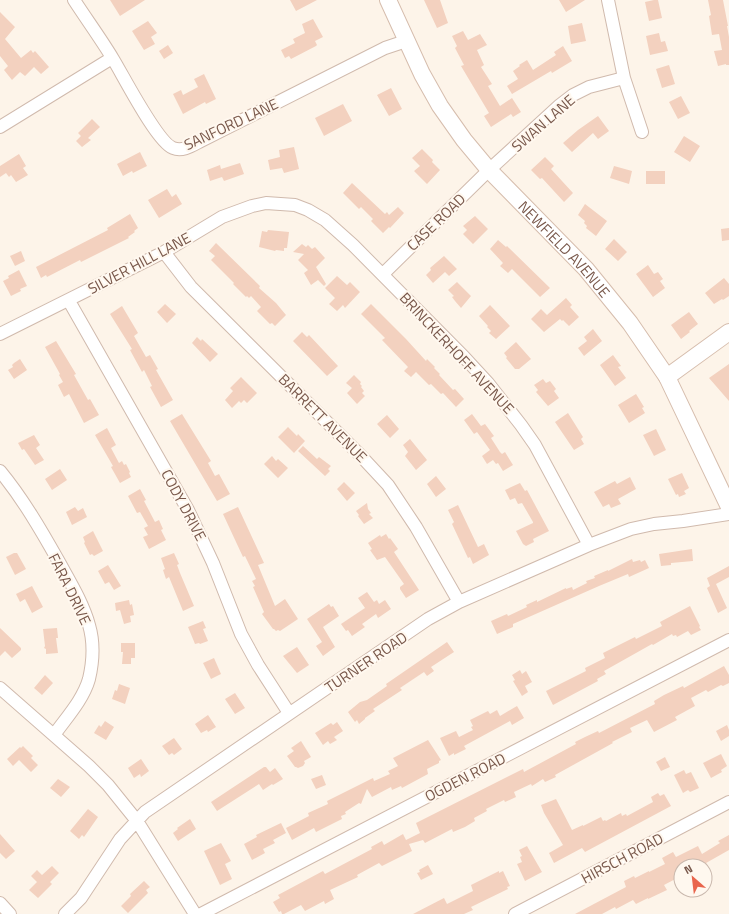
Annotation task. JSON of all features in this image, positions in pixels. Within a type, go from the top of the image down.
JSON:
[{"type":"main road","name":"NEWFIELD AVENUE","points":[[388,0],[422,74],[440,106],[464,140],[489,170],[586,268],[630,322],[667,377],[729,507]]},
{"type":"main road","points":[[667,377],[729,332]]},
{"type":"street","name":"SANFORD LANE","points":[[74,0],[112,58],[155,131],[166,144],[173,148],[180,149],[188,148],[385,48],[406,41]]},
{"type":"street","points":[[608,0],[624,78],[642,132]]},
{"type":"street","points":[[0,127],[112,58]]},
{"type":"street","name":"SWAN LANE","points":[[489,170],[573,95],[589,87],[624,78]]},
{"type":"street","name":"CASE ROAD","points":[[382,274],[489,170]]},
{"type":"street","name":"SILVER HILL LANE","points":[[0,334],[69,301],[164,252],[222,217],[252,206],[266,203],[282,203]]},
{"type":"street","name":"BRINCKERHOFF AVENUE","points":[[282,203],[295,205],[308,210],[325,220],[353,245],[464,357],[506,404],[535,445],[589,545]]},
{"type":"street","name":"BARRETT AVENUE","points":[[164,252],[191,287],[361,456],[388,485],[416,527],[459,602]]},
{"type":"street","name":"CODY DRIVE","points":[[69,301],[188,510],[213,563],[241,634],[258,665],[289,713]]},
{"type":"street","name":"FARA DRIVE","points":[[0,471],[17,492],[31,514],[72,585],[90,626],[92,656],[89,680],[76,705],[54,735]]},
{"type":"street","name":"TURNER ROAD","points":[[65,914],[81,898],[120,839],[145,812],[428,619],[459,602],[589,545],[630,529],[654,524],[729,514]]},
{"type":"street","name":"OGDEN ROAD","points":[[201,914],[729,640]]},
{"type":"street","points":[[0,688],[100,776],[137,821],[195,914]]},
{"type":"street","name":"HIRSCH ROAD","points":[[515,914],[729,802]]},
{"type":"street","points":[[0,902],[10,914]]},
{"type":"building","points":[[110,0],[145,0],[120,16]]},
{"type":"building","points":[[290,0],[317,0],[296,11]]},
{"type":"building","points":[[424,0],[440,0],[448,23],[437,28]]},
{"type":"building","points":[[559,0],[585,0],[566,12]]},
{"type":"building","points":[[658,0],[662,18],[649,21],[645,2]]},
{"type":"building","points":[[708,0],[723,0],[728,26],[729,65],[726,64],[718,66],[714,51],[722,50],[719,34],[712,35],[709,16],[711,15]]},
{"type":"building","points":[[0,12],[15,27],[5,39],[21,58],[31,50],[33,53],[35,51],[49,67],[41,74],[34,67],[25,76],[20,72],[12,80],[4,70],[8,66],[0,56]]},
{"type":"building","points":[[313,19],[323,37],[315,41],[316,46],[291,59],[289,56],[285,58],[281,50],[295,43],[293,39],[305,33],[302,24]]},
{"type":"building","points":[[148,21],[157,33],[151,37],[155,44],[144,50],[132,31]]},
{"type":"building","points":[[582,23],[586,41],[571,44],[568,26]]},
{"type":"building","points":[[463,31],[468,40],[480,34],[487,45],[477,50],[484,65],[481,67],[492,84],[488,86],[500,106],[512,98],[521,112],[513,117],[511,114],[491,127],[484,116],[489,113],[461,66],[464,65],[455,48],[457,46],[452,36]]},
{"type":"building","points":[[659,33],[661,42],[665,41],[668,51],[650,55],[646,36]]},
{"type":"building","points":[[168,45],[173,53],[164,59],[159,51]]},
{"type":"building","points":[[563,46],[572,61],[552,73],[551,71],[512,94],[507,86],[518,79],[513,71],[520,66],[519,65],[527,60],[533,70],[556,55],[554,52]]},
{"type":"building","points":[[669,65],[675,84],[662,88],[656,69]]},
{"type":"building","points":[[204,74],[216,99],[206,104],[205,102],[183,114],[173,94],[181,90],[183,95],[198,87],[194,79]]},
{"type":"building","points":[[391,88],[402,109],[389,116],[377,95]]},
{"type":"building","points":[[681,96],[690,113],[678,119],[669,102]]},
{"type":"building","points":[[343,104],[352,121],[324,136],[315,118]]},
{"type":"building","points":[[598,116],[609,131],[598,139],[593,133],[572,152],[563,143]]},
{"type":"building","points":[[92,119],[100,127],[88,138],[91,140],[82,147],[76,141],[81,136],[78,133]]},
{"type":"building","points":[[684,136],[700,146],[690,162],[674,152]]},
{"type":"building","points":[[294,147],[299,169],[284,173],[282,168],[270,170],[268,160],[280,157],[279,150]]},
{"type":"building","points":[[422,149],[440,170],[427,184],[414,171],[420,166],[412,158]]},
{"type":"building","points":[[140,152],[147,166],[123,176],[117,164]]},
{"type":"building","points":[[19,154],[26,166],[23,168],[28,175],[16,182],[11,175],[9,177],[6,173],[0,177],[0,166]]},
{"type":"building","points":[[545,157],[554,166],[551,169],[573,193],[564,202],[542,178],[540,179],[531,170]]},
{"type":"building","points":[[240,163],[244,174],[224,181],[222,177],[210,181],[207,170],[220,165],[221,169]]},
{"type":"building","points":[[614,166],[632,171],[629,184],[610,178]]},
{"type":"building","points":[[646,171],[665,171],[665,184],[646,184]]},
{"type":"building","points":[[352,183],[385,214],[387,212],[389,215],[398,207],[404,213],[390,228],[389,227],[383,233],[371,221],[373,219],[361,207],[359,209],[343,193]]},
{"type":"building","points":[[167,189],[172,197],[176,194],[182,204],[159,218],[148,200]]},
{"type":"building","points":[[585,204],[607,221],[596,236],[586,228],[587,226],[584,223],[585,221],[578,215]]},
{"type":"building","points":[[130,214],[138,228],[128,237],[129,238],[81,262],[80,260],[47,277],[46,275],[41,278],[36,267],[108,230],[107,228]]},
{"type":"building","points":[[475,216],[488,229],[473,244],[463,234],[467,230],[463,226]]},
{"type":"building","points":[[729,228],[729,240],[722,241],[721,229]]},
{"type":"building","points":[[268,230],[289,232],[287,248],[284,248],[284,251],[275,251],[259,247],[262,231],[267,232]]},
{"type":"building","points":[[614,239],[627,252],[618,261],[605,249]]},
{"type":"building","points":[[498,240],[506,247],[507,246],[550,288],[540,297],[512,269],[508,273],[500,266],[503,263],[490,249]]},
{"type":"building","points":[[216,243],[260,286],[259,288],[276,303],[286,315],[275,326],[272,323],[270,324],[257,311],[261,307],[251,296],[249,298],[247,296],[246,297],[211,260],[215,256],[209,251]]},
{"type":"building","points":[[302,244],[306,247],[308,245],[312,249],[315,247],[325,258],[316,267],[326,284],[324,286],[318,280],[311,285],[304,273],[308,270],[298,260],[304,254],[293,252]]},
{"type":"building","points":[[21,251],[25,261],[15,266],[10,256]]},
{"type":"building","points":[[444,256],[457,269],[449,276],[445,272],[433,283],[426,275],[431,270],[430,268]]},
{"type":"building","points":[[648,265],[654,274],[658,272],[663,279],[660,281],[665,288],[653,297],[636,274]]},
{"type":"building","points":[[19,270],[27,286],[11,296],[3,281],[9,278],[8,276]]},
{"type":"building","points":[[337,276],[347,285],[350,282],[360,292],[345,308],[343,305],[337,311],[329,304],[335,298],[325,288]]},
{"type":"building","points":[[724,278],[729,284],[729,296],[714,304],[705,293]]},
{"type":"building","points":[[457,282],[471,296],[461,308],[452,297],[454,296],[448,290]]},
{"type":"building","points":[[566,298],[572,305],[570,307],[579,317],[569,326],[560,319],[544,332],[531,319],[541,309],[547,315]]},
{"type":"building","points":[[165,304],[176,314],[167,323],[157,312]]},
{"type":"building","points":[[371,304],[426,361],[427,359],[435,367],[434,368],[440,374],[439,375],[464,399],[456,407],[443,393],[441,394],[431,384],[429,385],[416,372],[411,377],[404,371],[408,367],[382,340],[385,338],[361,314]]},
{"type":"building","points":[[490,305],[510,326],[496,339],[489,333],[491,331],[479,316]]},
{"type":"building","points":[[122,306],[138,333],[134,336],[146,357],[150,355],[158,369],[156,370],[173,400],[161,407],[150,387],[152,386],[144,370],[142,372],[130,350],[132,349],[110,314]]},
{"type":"building","points":[[689,312],[698,324],[681,339],[671,325]]},
{"type":"building","points":[[593,329],[602,341],[584,356],[578,348],[587,341],[584,337]]},
{"type":"building","points":[[302,332],[307,337],[309,335],[338,366],[327,376],[293,341]]},
{"type":"building","points":[[197,337],[201,341],[202,339],[218,354],[210,362],[192,343]]},
{"type":"building","points":[[56,341],[76,374],[74,375],[88,400],[90,399],[99,415],[84,423],[69,394],[64,397],[58,385],[63,382],[59,375],[60,374],[45,347]]},
{"type":"building","points":[[516,342],[531,359],[519,369],[515,369],[504,353]]},
{"type":"building","points":[[613,355],[621,366],[618,367],[626,378],[615,386],[600,365]]},
{"type":"building","points":[[20,359],[27,370],[14,379],[8,370]]},
{"type":"building","points":[[729,364],[729,401],[709,378]]},
{"type":"building","points":[[354,375],[361,382],[361,387],[364,391],[362,393],[365,396],[357,404],[347,393],[352,388],[346,383]]},
{"type":"building","points":[[241,377],[257,393],[247,403],[244,400],[241,403],[239,401],[232,408],[225,400],[233,391],[230,388]]},
{"type":"building","points":[[543,379],[546,383],[550,381],[556,389],[554,391],[559,398],[548,406],[536,392],[538,390],[534,385]]},
{"type":"building","points":[[636,394],[644,407],[642,408],[645,413],[629,423],[618,405]]},
{"type":"building","points":[[568,413],[583,437],[581,439],[584,444],[574,450],[555,422]]},
{"type":"building","points":[[182,414],[211,461],[208,463],[215,476],[219,474],[230,494],[217,501],[170,421]]},
{"type":"building","points":[[472,414],[481,426],[485,424],[494,436],[491,438],[500,452],[502,454],[505,452],[513,465],[503,471],[498,463],[496,464],[493,460],[487,464],[482,456],[490,450],[477,432],[474,434],[464,420]]},
{"type":"building","points":[[387,415],[399,429],[390,438],[377,424]]},
{"type":"building","points":[[288,427],[297,436],[298,434],[305,441],[294,453],[278,437]]},
{"type":"building","points":[[107,428],[116,445],[111,448],[119,463],[122,461],[124,465],[126,464],[130,472],[131,477],[120,483],[111,467],[113,466],[95,435]]},
{"type":"building","points":[[656,429],[666,450],[654,456],[643,435]]},
{"type":"building","points":[[34,435],[40,445],[36,448],[44,460],[35,465],[18,443]]},
{"type":"building","points":[[410,439],[427,460],[416,470],[405,456],[408,452],[403,445]]},
{"type":"building","points":[[303,446],[317,459],[319,457],[331,466],[328,469],[330,471],[325,476],[298,451]]},
{"type":"building","points":[[272,456],[276,461],[278,459],[288,468],[278,478],[264,464]]},
{"type":"building","points":[[60,469],[67,480],[52,490],[45,479]]},
{"type":"building","points":[[682,473],[689,488],[684,491],[686,494],[679,497],[678,494],[676,495],[668,479]]},
{"type":"building","points":[[436,476],[446,489],[436,497],[427,484]]},
{"type":"building","points":[[630,477],[636,489],[618,499],[621,504],[611,508],[609,504],[603,507],[594,492],[615,481],[617,484]]},
{"type":"building","points":[[344,482],[355,493],[347,501],[337,489]]},
{"type":"building","points":[[520,483],[525,491],[527,490],[549,531],[533,539],[534,542],[526,546],[523,544],[516,531],[533,522],[522,503],[518,504],[515,498],[510,500],[505,490]]},
{"type":"building","points":[[140,489],[146,500],[144,501],[155,522],[159,520],[163,529],[161,530],[166,540],[149,549],[143,537],[148,535],[144,528],[148,526],[140,512],[137,513],[128,496]]},
{"type":"building","points":[[367,503],[368,509],[371,513],[369,514],[373,518],[364,524],[356,511]]},
{"type":"building","points":[[458,505],[478,547],[484,544],[489,555],[473,564],[470,557],[468,558],[452,524],[454,522],[448,510]]},
{"type":"building","points":[[75,507],[78,511],[83,508],[87,517],[72,525],[66,512]]},
{"type":"building","points":[[238,507],[264,563],[258,565],[275,606],[285,599],[298,619],[280,631],[273,629],[262,614],[264,612],[253,587],[255,586],[252,581],[256,579],[245,556],[243,557],[223,514]]},
{"type":"building","points":[[93,531],[103,551],[94,556],[92,554],[90,555],[84,543],[83,537]]},
{"type":"building","points":[[386,534],[398,549],[394,552],[419,590],[406,598],[400,589],[400,587],[404,584],[385,557],[377,560],[370,550],[372,549],[368,543],[380,535],[381,537]]},
{"type":"building","points":[[692,549],[693,561],[671,563],[671,565],[661,566],[659,554]]},
{"type":"building","points":[[17,553],[26,569],[15,575],[6,557]]},
{"type":"building","points":[[174,553],[179,564],[177,565],[180,573],[194,606],[183,611],[169,577],[166,579],[163,570],[165,569],[161,558]]},
{"type":"building","points":[[632,559],[633,562],[640,560],[641,562],[645,560],[649,568],[629,577],[628,574],[599,586],[513,624],[513,627],[497,634],[491,621],[507,614],[508,616],[527,607],[526,605],[537,600],[537,602],[566,588],[572,587],[573,590],[587,583],[586,581],[595,578],[594,576]]},
{"type":"building","points":[[108,565],[121,586],[114,590],[109,582],[105,584],[98,571]]},
{"type":"building","points":[[729,566],[729,577],[716,584],[727,608],[718,613],[707,588],[710,586],[707,578]]},
{"type":"building","points":[[32,586],[43,607],[32,613],[25,599],[20,602],[16,594]]},
{"type":"building","points":[[367,592],[374,602],[377,600],[379,604],[385,600],[391,609],[378,618],[376,614],[362,624],[365,627],[352,636],[341,624],[365,608],[358,598]]},
{"type":"building","points":[[129,600],[130,605],[132,604],[134,615],[130,616],[131,622],[124,624],[120,610],[116,611],[115,603]]},
{"type":"building","points":[[329,604],[331,607],[333,606],[339,616],[323,627],[335,647],[323,656],[316,646],[322,642],[307,619]]},
{"type":"building","points":[[690,606],[701,630],[691,635],[688,631],[677,637],[676,635],[673,636],[672,634],[653,645],[652,644],[604,671],[606,674],[597,679],[598,681],[553,705],[546,691],[586,671],[585,668],[605,658],[603,653],[635,637],[636,639],[662,626],[660,622]]},
{"type":"building","points":[[203,621],[206,628],[203,629],[208,641],[195,644],[188,627]]},
{"type":"building","points":[[0,628],[21,648],[21,650],[12,658],[5,651],[0,656]]},
{"type":"building","points":[[57,628],[58,638],[56,638],[58,653],[46,654],[46,649],[44,648],[43,629]]},
{"type":"building","points":[[447,642],[454,652],[431,667],[434,671],[427,676],[424,672],[400,688],[402,690],[373,709],[375,711],[359,724],[357,720],[355,722],[348,712],[360,702],[367,700],[387,686],[386,684]]},
{"type":"building","points":[[121,643],[135,643],[135,658],[131,658],[131,664],[122,664],[123,652],[121,652]]},
{"type":"building","points":[[297,647],[309,665],[297,673],[283,656]]},
{"type":"building","points":[[214,658],[221,674],[211,679],[203,663]]},
{"type":"building","points":[[724,666],[729,675],[729,683],[723,686],[721,685],[708,692],[706,690],[691,698],[695,706],[675,717],[677,720],[654,732],[647,720],[630,728],[632,732],[555,775],[556,777],[545,782],[543,779],[532,786],[531,784],[514,792],[516,797],[505,802],[504,800],[486,809],[487,811],[474,818],[475,821],[465,827],[453,832],[452,829],[425,843],[423,840],[409,844],[412,851],[382,866],[379,863],[357,875],[358,877],[330,890],[334,899],[325,904],[324,901],[305,911],[301,905],[282,914],[273,902],[280,898],[278,895],[323,871],[325,874],[372,849],[371,847],[382,841],[384,845],[403,834],[406,840],[420,833],[416,823],[523,769],[524,772],[576,744],[575,742],[598,731],[599,733],[655,704],[654,701],[664,695],[683,686],[684,688]]},
{"type":"building","points":[[520,670],[522,674],[526,671],[532,682],[525,686],[528,692],[522,696],[513,681],[515,680],[512,675]]},
{"type":"building","points":[[45,675],[53,683],[42,695],[34,688]]},
{"type":"building","points":[[119,684],[130,688],[125,704],[112,699]]},
{"type":"building","points":[[235,693],[245,708],[235,714],[225,699]]},
{"type":"building","points":[[517,706],[524,718],[512,725],[510,721],[464,746],[466,749],[449,756],[440,738],[456,731],[459,737],[473,730],[470,720],[488,711],[490,714],[497,710],[500,716]]},
{"type":"building","points":[[208,715],[216,727],[208,732],[207,730],[201,733],[195,724]]},
{"type":"building","points":[[105,721],[114,727],[106,740],[94,733],[99,725],[101,727]]},
{"type":"building","points":[[337,722],[343,731],[334,737],[337,740],[330,744],[328,741],[323,745],[315,733],[331,723],[333,725]]},
{"type":"building","points":[[727,725],[729,736],[721,741],[716,731]]},
{"type":"building","points":[[174,738],[182,749],[174,755],[172,753],[169,755],[162,746]]},
{"type":"building","points":[[428,740],[441,760],[439,763],[427,769],[428,774],[402,788],[401,786],[392,790],[391,787],[372,797],[367,789],[361,804],[359,803],[345,812],[346,814],[341,816],[342,819],[316,832],[314,828],[292,840],[286,828],[309,816],[308,813],[328,804],[327,801],[373,778],[374,781],[390,774],[388,771],[398,766],[393,758]]},
{"type":"building","points":[[301,741],[311,757],[304,761],[305,763],[303,766],[298,768],[295,767],[287,756],[294,751],[291,748]]},
{"type":"building","points":[[23,746],[33,756],[31,758],[38,765],[31,772],[19,760],[13,766],[7,759]]},
{"type":"building","points":[[721,754],[727,766],[721,770],[722,772],[711,778],[703,763]]},
{"type":"building","points":[[665,757],[670,767],[661,771],[656,762]]},
{"type":"building","points":[[141,759],[149,771],[141,777],[140,774],[134,778],[128,768]]},
{"type":"building","points":[[266,767],[270,772],[275,768],[283,779],[263,790],[259,784],[217,811],[211,802]]},
{"type":"building","points":[[684,770],[686,774],[691,772],[699,788],[690,792],[688,790],[683,793],[674,775]]},
{"type":"building","points":[[322,775],[326,785],[316,789],[311,779]]},
{"type":"building","points":[[58,779],[70,787],[61,797],[50,788]]},
{"type":"building","points":[[658,793],[660,796],[664,794],[671,806],[585,852],[582,848],[554,863],[549,853],[563,845],[544,813],[541,805],[556,799],[572,830],[601,817],[603,821],[606,821],[621,813],[622,816],[626,814],[627,816],[653,802],[651,797]]},
{"type":"building","points":[[88,809],[98,817],[84,837],[82,835],[79,839],[70,831]]},
{"type":"building","points":[[190,819],[196,829],[178,841],[173,833],[178,829],[177,828]]},
{"type":"building","points":[[281,823],[286,833],[273,840],[275,843],[263,849],[265,853],[252,860],[244,844],[257,837],[256,835]]},
{"type":"building","points":[[0,834],[15,851],[6,859],[0,853]]},
{"type":"building","points":[[729,835],[729,850],[713,859],[673,858],[673,880],[664,885],[667,890],[636,904],[633,900],[616,909],[615,907],[602,914],[575,914],[626,887],[624,881],[634,876],[635,878],[665,864],[662,858],[673,852],[676,857],[698,846],[702,854],[720,843],[718,841]]},
{"type":"building","points":[[221,843],[231,861],[225,864],[232,879],[220,885],[204,851]]},
{"type":"building","points":[[527,846],[542,872],[525,881],[517,864],[522,862],[520,857],[522,856],[519,850]]},
{"type":"building","points":[[428,865],[433,874],[421,880],[417,873],[420,872],[419,870]]},
{"type":"building","points":[[52,866],[59,873],[50,882],[52,884],[38,898],[29,890],[37,882],[31,876],[37,870],[42,875]]},
{"type":"building","points":[[499,871],[499,873],[503,871],[510,886],[507,887],[508,889],[471,907],[473,910],[464,914],[413,914],[444,898],[447,904],[473,891],[471,885]]},
{"type":"building","points":[[144,881],[150,887],[146,890],[148,893],[128,913],[121,906],[131,896],[130,894]]}]
